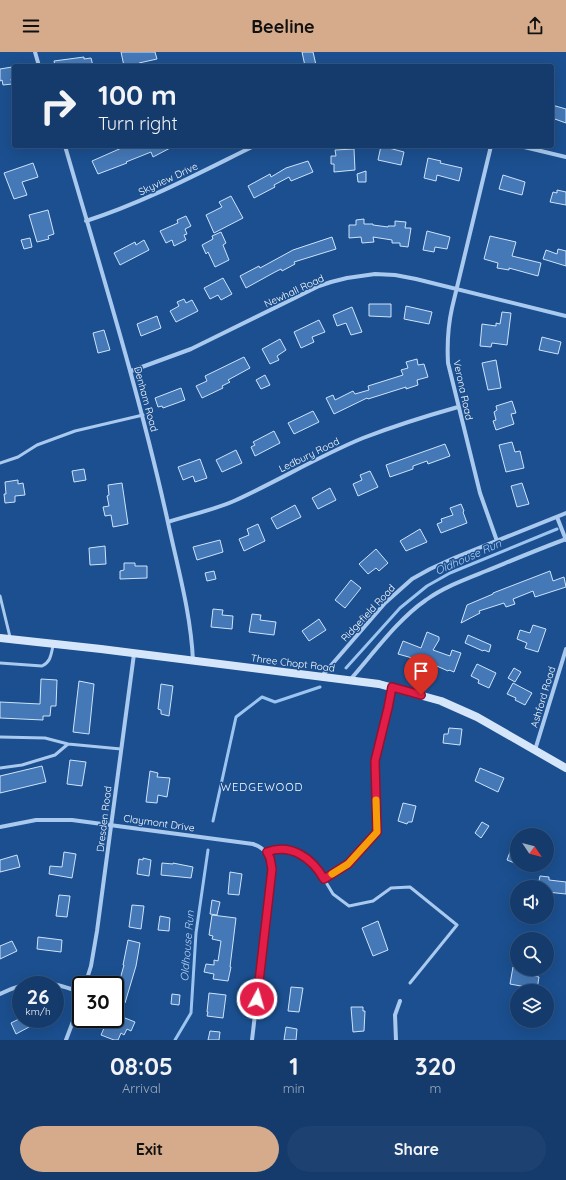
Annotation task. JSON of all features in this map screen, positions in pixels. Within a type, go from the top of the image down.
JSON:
[{"type":"main road","name":"Three Chopt Road","points":[[0,638],[379,684],[442,701],[477,717],[566,768]]},
{"type":"street","points":[[36,52],[39,64]]},
{"type":"street","name":"Denham Road","points":[[65,148],[143,415],[186,606],[192,640],[193,661]]},
{"type":"street","name":"Skyview Drive","points":[[86,221],[117,211],[152,196],[250,148]]},
{"type":"street","name":"Verona Road","points":[[491,148],[456,289],[448,330],[448,363],[480,492],[497,541]]},
{"type":"street","points":[[528,148],[566,157]]},
{"type":"street","name":"Newhall Road","points":[[131,371],[185,352],[319,286],[366,274],[395,275],[416,279],[566,316]]},
{"type":"street","name":"Ledbury Road","points":[[168,522],[233,501],[363,438],[409,421],[458,407]]},
{"type":"street","name":"Ridgefield Road","points":[[321,677],[385,603],[412,579],[442,563],[566,513]]},
{"type":"street","points":[[350,680],[408,614],[430,596],[462,581],[566,539],[557,517]]},
{"type":"street","name":"Ashford Road","points":[[535,750],[566,649]]},
{"type":"street","name":"Dresden Road","points":[[88,976],[97,930],[134,654]]},
{"type":"street","name":"Claymont Drive","points":[[0,827],[23,822],[57,819],[72,820],[253,844],[267,852]]},
{"type":"street","points":[[252,1040],[271,884],[272,865],[267,852]]},
{"type":"street","points":[[0,994],[12,988],[29,983],[41,982],[52,983],[72,989]]},
{"type":"street","points":[[396,1040],[394,1015],[400,1000]]},
{"type":"street","points":[[66,1040],[72,1024]]},
{"type":"lane","points":[[0,463],[18,457],[37,445],[75,431],[143,415]]},
{"type":"lane","points":[[0,596],[10,639]]},
{"type":"lane","points":[[0,663],[42,666],[47,664],[51,658],[53,644]]},
{"type":"lane","points":[[324,879],[348,864],[377,832],[375,761],[392,687]]},
{"type":"lane","points":[[0,737],[45,738],[68,744],[121,749]]},
{"type":"lane","points":[[0,768],[22,765],[55,754],[68,744]]},
{"type":"lane","points":[[267,852],[277,848],[301,854],[318,869],[332,894],[349,906],[373,901],[391,888],[410,887],[457,925],[410,983]]},
{"type":"building","points":[[121,52],[155,52],[157,59],[139,64],[124,64]]},
{"type":"building","points":[[302,52],[313,52],[316,64],[305,64]]},
{"type":"building","points":[[84,57],[84,59],[91,58],[92,64],[55,64],[54,61]]},
{"type":"building","points":[[12,67],[12,84],[3,85],[2,80],[0,81],[0,69]]},
{"type":"building","points":[[554,106],[566,109],[566,123],[554,119]]},
{"type":"building","points":[[121,148],[170,148],[153,157],[151,152],[98,174],[92,161]]},
{"type":"building","points":[[381,148],[389,148],[404,152],[401,165],[378,160]]},
{"type":"building","points":[[354,149],[355,170],[334,172],[334,164],[331,164],[331,156],[336,156],[335,150]]},
{"type":"building","points":[[428,158],[441,161],[440,163],[462,168],[459,181],[437,175],[436,181],[424,178]]},
{"type":"building","points":[[308,161],[313,172],[291,181],[289,177],[274,185],[275,187],[254,198],[248,186],[270,174],[271,177],[286,168]]},
{"type":"building","points":[[33,163],[38,177],[22,182],[27,195],[14,199],[4,173]]},
{"type":"building","points":[[366,171],[366,182],[358,182],[357,174]]},
{"type":"building","points":[[503,175],[525,182],[522,195],[499,189]]},
{"type":"building","points":[[557,190],[566,192],[566,205],[550,202],[553,192],[557,193]]},
{"type":"building","points":[[231,196],[243,218],[214,233],[206,215],[222,207],[219,202]]},
{"type":"building","points":[[48,210],[54,234],[48,236],[49,239],[37,242],[29,215]]},
{"type":"building","points":[[186,216],[191,226],[185,229],[187,234],[184,235],[186,240],[174,246],[172,240],[166,243],[160,231],[178,223],[177,220]]},
{"type":"building","points":[[364,219],[364,224],[388,227],[395,226],[395,221],[406,222],[405,228],[411,228],[408,247],[400,246],[400,243],[392,243],[392,240],[373,237],[374,242],[362,243],[361,237],[349,238],[349,225],[356,225],[356,220]]},
{"type":"building","points":[[427,231],[450,237],[447,249],[435,247],[434,252],[423,250]]},
{"type":"building","points":[[221,232],[226,243],[223,245],[229,260],[215,267],[208,252],[206,254],[202,245],[213,239],[212,236]]},
{"type":"building","points":[[490,236],[516,242],[512,256],[541,263],[538,276],[509,268],[509,270],[497,268],[498,263],[484,259]]},
{"type":"building","points":[[332,237],[336,249],[294,262],[295,264],[282,271],[281,269],[246,288],[240,276],[259,266],[260,268],[293,250]]},
{"type":"building","points":[[30,238],[32,247],[24,249],[21,240]]},
{"type":"building","points":[[144,240],[149,250],[120,265],[114,253],[135,242],[136,245]]},
{"type":"building","points":[[558,249],[566,251],[566,266],[543,259],[546,250],[557,254]]},
{"type":"building","points":[[223,278],[232,294],[221,300],[218,295],[210,299],[204,288]]},
{"type":"building","points":[[184,299],[186,303],[192,300],[198,311],[176,322],[170,311],[179,306],[177,302]]},
{"type":"building","points":[[369,304],[391,304],[391,317],[369,316]]},
{"type":"building","points":[[406,306],[432,312],[429,324],[404,319]]},
{"type":"building","points":[[352,307],[362,332],[351,335],[346,323],[337,326],[333,315]]},
{"type":"building","points":[[502,312],[511,313],[507,345],[492,343],[491,347],[480,346],[482,324],[496,326],[496,323],[500,324]]},
{"type":"building","points":[[157,316],[161,328],[141,336],[137,324]]},
{"type":"building","points":[[319,320],[325,332],[312,337],[314,342],[301,348],[294,332]]},
{"type":"building","points":[[104,330],[110,350],[98,353],[93,333]]},
{"type":"building","points":[[542,337],[561,342],[558,354],[539,350]]},
{"type":"building","points":[[280,339],[286,350],[277,356],[279,360],[270,364],[262,349]]},
{"type":"building","points":[[244,357],[250,368],[228,380],[230,382],[222,386],[223,388],[202,398],[196,386],[207,381],[205,376]]},
{"type":"building","points":[[417,359],[418,365],[424,364],[428,377],[417,380],[418,385],[406,389],[406,387],[368,399],[367,398],[334,414],[326,398],[333,395],[335,400],[353,391],[355,394],[369,390],[368,386],[403,375],[401,370],[408,368],[406,362]]},
{"type":"building","points":[[496,360],[501,388],[488,390],[482,363]]},
{"type":"building","points":[[265,375],[270,385],[261,389],[256,380]]},
{"type":"building","points":[[181,388],[185,400],[163,408],[162,406],[158,407],[155,398]]},
{"type":"building","points":[[512,401],[516,413],[511,414],[514,424],[496,430],[493,421],[496,420],[494,412],[497,410],[496,406]]},
{"type":"building","points":[[313,411],[319,422],[294,434],[288,423]]},
{"type":"building","points":[[274,431],[280,443],[255,456],[251,447],[255,445],[253,442]]},
{"type":"building","points":[[512,442],[515,452],[520,451],[524,468],[506,472],[499,445]]},
{"type":"building","points":[[445,444],[450,456],[428,464],[427,461],[413,466],[413,469],[390,477],[386,465]]},
{"type":"building","points":[[236,450],[242,463],[222,472],[216,460]]},
{"type":"building","points":[[200,459],[207,478],[195,482],[193,476],[183,480],[178,467]]},
{"type":"building","points":[[84,469],[86,480],[74,482],[72,471]]},
{"type":"building","points":[[370,471],[378,487],[358,496],[353,484],[362,480],[360,475]]},
{"type":"building","points":[[18,480],[18,484],[23,483],[25,495],[15,496],[15,502],[5,503],[5,482]]},
{"type":"building","points":[[122,483],[128,524],[113,527],[111,515],[105,516],[103,507],[109,506],[107,496],[109,495],[108,485]]},
{"type":"building","points":[[522,483],[529,504],[517,507],[511,486]]},
{"type":"building","points":[[330,488],[336,500],[318,509],[312,498]]},
{"type":"building","points":[[461,504],[467,523],[441,533],[437,524],[442,522],[441,519],[453,515],[450,508]]},
{"type":"building","points":[[295,505],[301,517],[277,529],[271,518]]},
{"type":"building","points":[[258,524],[265,541],[244,551],[239,539],[249,535],[247,529]]},
{"type":"building","points":[[420,529],[427,542],[406,551],[400,541]]},
{"type":"building","points":[[220,540],[223,552],[197,560],[193,547]]},
{"type":"building","points":[[105,546],[106,564],[90,565],[89,548]]},
{"type":"building","points":[[376,549],[388,563],[379,571],[376,568],[368,574],[359,564]]},
{"type":"building","points":[[124,563],[135,563],[135,566],[147,566],[147,578],[120,579],[120,571],[124,570]]},
{"type":"building","points":[[214,571],[216,579],[207,581],[205,573]]},
{"type":"building","points":[[550,571],[553,581],[564,577],[566,587],[535,597],[533,591],[513,599],[515,604],[506,607],[504,603],[479,611],[480,613],[461,623],[467,605],[493,593]]},
{"type":"building","points":[[351,580],[361,588],[345,608],[335,600]]},
{"type":"building","points":[[213,609],[223,610],[222,615],[233,616],[232,629],[211,627]]},
{"type":"building","points":[[252,614],[261,615],[260,620],[276,622],[274,635],[249,632]]},
{"type":"building","points":[[319,619],[326,630],[309,641],[302,631]]},
{"type":"building","points":[[533,625],[546,629],[538,652],[525,648],[527,643],[517,639],[520,630],[530,633]]},
{"type":"building","points":[[427,632],[439,637],[439,640],[433,650],[450,656],[452,650],[461,653],[454,672],[430,663],[398,654],[403,641],[421,648]]},
{"type":"building","points":[[468,635],[491,645],[489,652],[465,643]]},
{"type":"building","points":[[477,664],[496,673],[489,688],[478,683],[479,680],[471,676]]},
{"type":"building","points":[[514,668],[521,672],[515,682],[508,678]]},
{"type":"building","points":[[41,679],[57,680],[56,706],[51,706],[50,716],[43,716],[43,720],[0,718],[0,702],[40,704]]},
{"type":"building","points":[[79,681],[94,684],[89,734],[73,732]]},
{"type":"building","points":[[513,683],[532,693],[525,705],[515,700],[516,698],[507,694]]},
{"type":"building","points":[[161,684],[173,686],[169,716],[161,714],[161,710],[158,709]]},
{"type":"building","points":[[449,728],[462,729],[460,745],[443,743],[444,734],[448,734]]},
{"type":"building","points":[[70,760],[86,762],[82,786],[67,784]]},
{"type":"building","points":[[42,766],[46,782],[0,793],[0,776]]},
{"type":"building","points":[[480,768],[504,778],[498,792],[475,781]]},
{"type":"building","points":[[150,771],[158,773],[157,777],[170,778],[167,797],[158,795],[157,803],[146,802]]},
{"type":"building","points":[[403,803],[416,806],[412,822],[408,822],[407,824],[398,821]]},
{"type":"building","points":[[482,822],[489,826],[481,838],[475,833]]},
{"type":"building","points":[[64,852],[76,854],[72,878],[49,874],[50,866],[62,867]]},
{"type":"building","points":[[510,852],[510,861],[507,860]]},
{"type":"building","points":[[17,855],[20,867],[0,872],[0,860]]},
{"type":"building","points":[[143,858],[151,860],[149,876],[137,874],[139,859],[143,860]]},
{"type":"building","points":[[162,863],[173,863],[193,867],[191,878],[161,875]]},
{"type":"building","points":[[230,872],[242,874],[239,895],[228,894]]},
{"type":"building","points":[[540,876],[549,877],[549,880],[539,880]]},
{"type":"building","points":[[554,881],[566,882],[566,894],[554,893]]},
{"type":"building","points":[[59,895],[70,896],[67,917],[56,916]]},
{"type":"building","points":[[212,900],[220,902],[217,915],[210,914]]},
{"type":"building","points":[[132,905],[144,906],[141,929],[129,927]]},
{"type":"building","points":[[212,915],[236,918],[231,967],[228,981],[213,979],[214,974],[204,972],[206,964],[214,965],[214,960],[218,961],[221,941],[212,939],[213,936],[209,935]]},
{"type":"building","points":[[160,916],[170,918],[169,931],[158,930]]},
{"type":"building","points":[[378,921],[388,950],[373,956],[362,928]]},
{"type":"building","points":[[38,937],[62,940],[61,952],[37,949]]},
{"type":"building","points":[[128,940],[140,943],[136,966],[125,1003],[124,976],[121,976]]},
{"type":"building","points":[[12,941],[17,951],[0,959],[0,946]]},
{"type":"building","points":[[511,976],[539,977],[538,984],[510,984]]},
{"type":"building","points":[[291,987],[303,988],[299,1012],[288,1011]]},
{"type":"building","points":[[209,993],[226,995],[223,1018],[207,1016]]},
{"type":"building","points":[[172,994],[180,995],[179,1005],[171,1004]]},
{"type":"building","points":[[351,1007],[363,1007],[363,1011],[365,1011],[364,1031],[353,1032]]},
{"type":"building","points":[[124,1018],[135,1022],[131,1031],[127,1029],[124,1035],[121,1033],[118,1040],[101,1035],[104,1028],[124,1028]]},
{"type":"building","points":[[286,1027],[297,1029],[296,1040],[284,1040]]},
{"type":"building","points":[[13,1028],[27,1028],[16,1034]]},
{"type":"building","points":[[210,1031],[220,1032],[219,1040],[208,1040]]},
{"type":"waterway","name":"Oldhouse Run","points":[[346,668],[400,608],[427,586],[450,573],[557,529]]},
{"type":"waterway","name":"Oldhouse Run","points":[[213,821],[236,717],[262,697],[275,702],[320,687]]},
{"type":"waterway","name":"Oldhouse Run","points":[[175,1040],[191,1013],[196,933],[208,850]]},
{"type":"slow traffic","points":[[332,874],[348,864],[377,832],[376,800]]},
{"type":"district","name":"WEDGEWOOD","points":[[262,787]]},
{"type":"route","points":[[257,999],[271,884],[272,865],[267,852],[277,848],[301,854],[318,869],[324,879],[348,864],[377,832],[375,761],[392,687],[421,695]]}]
